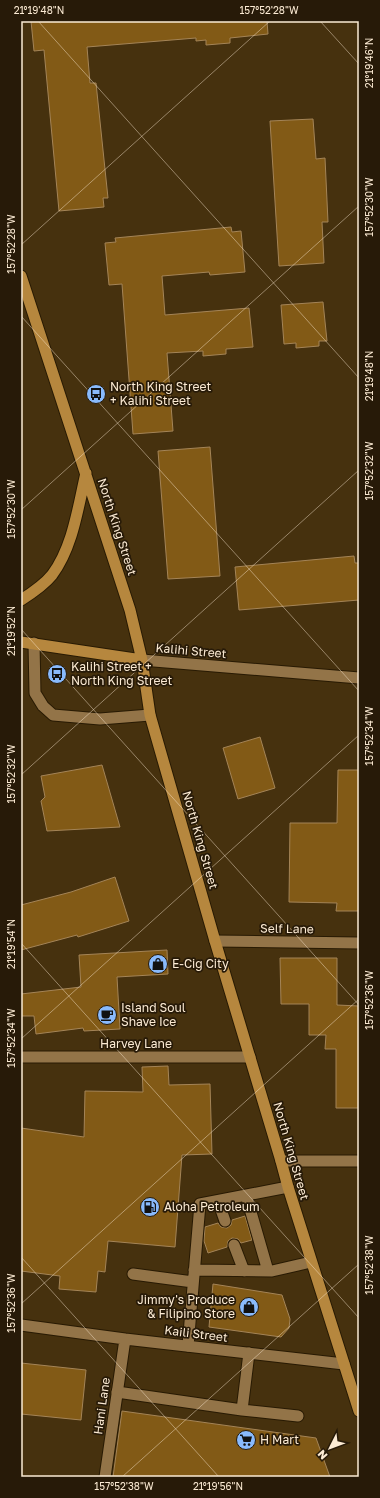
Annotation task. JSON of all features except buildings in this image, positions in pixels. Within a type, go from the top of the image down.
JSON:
[{"type":"main road","name":"North King Street","points":[[21,276],[130,610],[142,660],[150,715],[288,1187],[359,1411]]},
{"type":"main road","points":[[21,600],[35,592],[51,575],[63,555],[72,530],[86,473]]},
{"type":"main road","name":"Kalihi Street","points":[[21,642],[142,660]]},
{"type":"street","points":[[34,643],[35,692],[43,706],[53,715],[100,719],[150,715]]},
{"type":"street","name":"Kalihi Street","points":[[142,660],[359,678]]},
{"type":"street","name":"Self Lane","points":[[215,941],[359,943]]},
{"type":"street","name":"Harvey Lane","points":[[21,1057],[250,1057]]},
{"type":"street","points":[[281,1161],[359,1161]]},
{"type":"street","points":[[188,1346],[200,1204],[288,1187]]},
{"type":"street","points":[[246,1195],[268,1271]]},
{"type":"street","points":[[218,1201],[226,1221]]},
{"type":"street","points":[[234,1245],[244,1271]]},
{"type":"street","points":[[194,1270],[268,1271],[311,1262]]},
{"type":"street","points":[[133,1274],[193,1282]]},
{"type":"street","name":"Kaili Street","points":[[21,1325],[124,1339],[344,1364]]},
{"type":"street","name":"Hani Lane","points":[[105,1477],[124,1339]]},
{"type":"street","points":[[242,1410],[249,1353]]},
{"type":"street","points":[[117,1392],[242,1410],[298,1416]]},
{"type":"place","name":"North King Street + Kalihi Street","points":[[96,394]]},
{"type":"place","name":"Kalihi Street + North King Street","points":[[57,674]]},
{"type":"place","name":"E-Cig City","points":[[158,964]]},
{"type":"place","name":"Island Soul Shave Ice","points":[[107,1015]]},
{"type":"place","name":"Aloha Petroleum","points":[[150,1207]]},
{"type":"place","name":"Jimmy's Produce & Filipino Store","points":[[249,1307]]},
{"type":"place","name":"H Mart","points":[[246,1440]]}]
